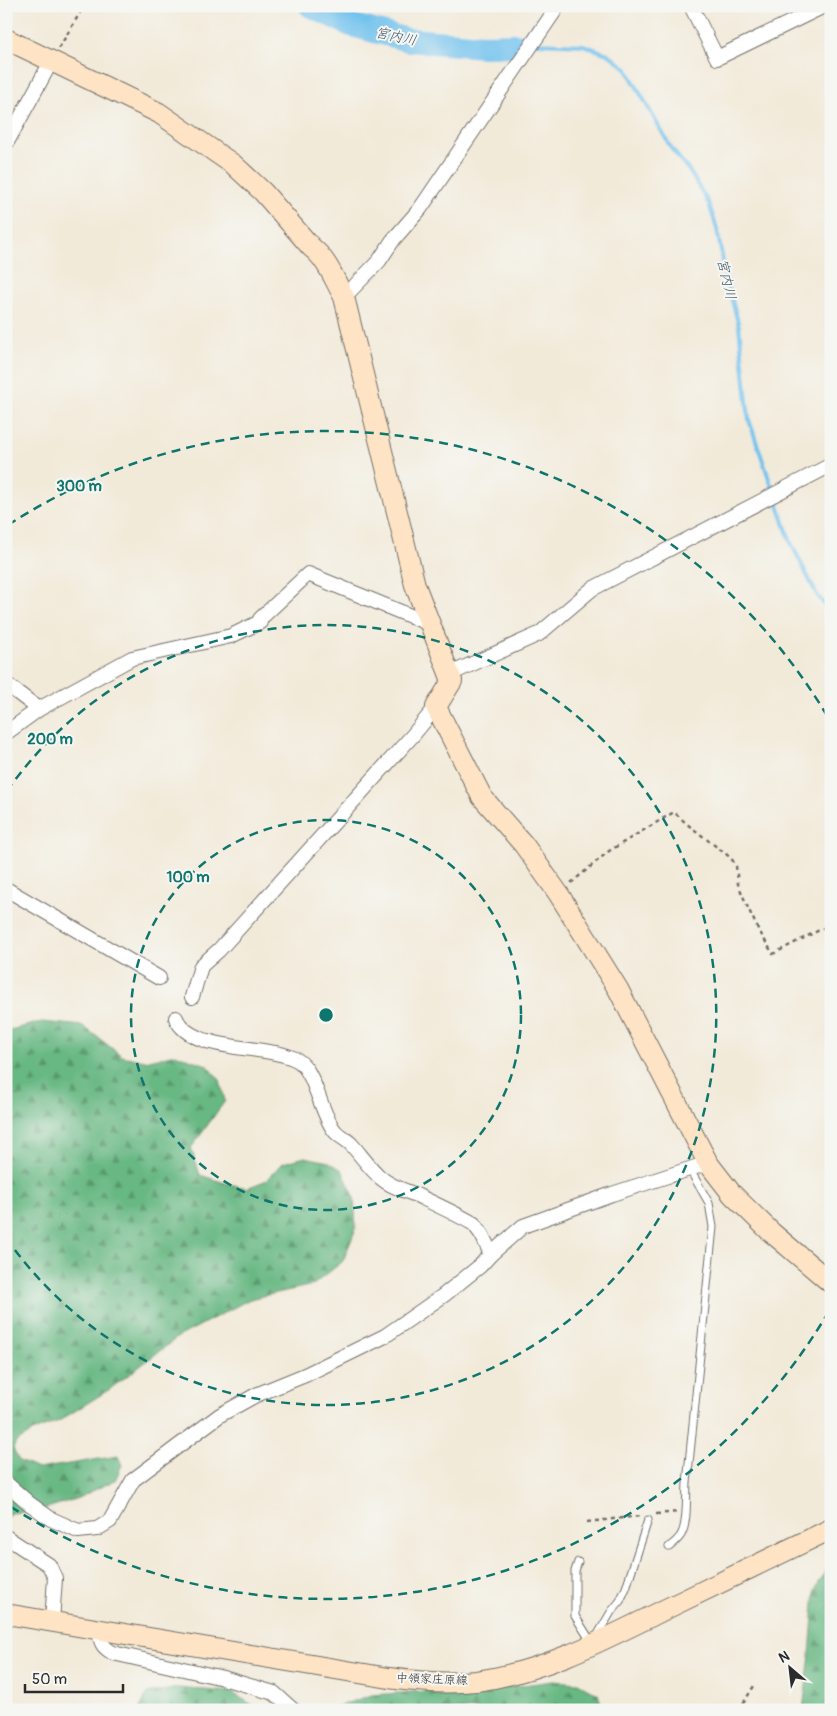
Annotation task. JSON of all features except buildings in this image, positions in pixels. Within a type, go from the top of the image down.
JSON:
[{"type":"street","points":[[344,297],[379,261],[393,240],[420,209],[558,6]]},
{"type":"street","points":[[691,6],[718,58],[824,6]]},
{"type":"street","points":[[6,39],[158,113],[234,165],[263,192],[316,251],[332,274],[344,297],[415,585],[452,681],[436,707],[413,735],[225,943],[201,966],[192,997]]},
{"type":"street","points":[[6,144],[52,60]]},
{"type":"street","points":[[450,674],[539,634],[592,589],[831,465]]},
{"type":"street","points":[[6,733],[40,709],[132,658],[231,636],[260,622],[260,619],[308,574],[430,624]]},
{"type":"street","points":[[6,684],[40,709]]},
{"type":"street","points":[[436,707],[482,797],[524,845],[558,893],[618,989],[699,1167],[732,1194],[771,1232],[831,1283]]},
{"type":"street","points":[[6,889],[159,978]]},
{"type":"street","points":[[176,1018],[182,1029],[193,1036],[215,1043],[287,1055],[300,1061],[307,1068],[321,1106],[335,1132],[347,1140],[381,1178],[395,1187],[414,1194],[474,1224],[482,1235],[491,1254]]},
{"type":"street","points":[[6,1483],[51,1519],[78,1531],[97,1529],[110,1521],[132,1480],[220,1414],[256,1395],[305,1375],[385,1336],[444,1296],[523,1226],[612,1194],[699,1167]]},
{"type":"street","name":"中領家庄原線","points":[[6,1614],[415,1682],[459,1682],[504,1675],[534,1667],[593,1644],[831,1528]]},
{"type":"street","points":[[6,1537],[49,1565],[55,1578],[52,1622]]},
{"type":"street","points":[[100,1630],[100,1642],[113,1653],[223,1678],[274,1693],[294,1710]]},
{"type":"lane","points":[[670,1547],[682,1534],[685,1512],[713,1227],[709,1203],[699,1167]]},
{"type":"lane","points":[[578,1562],[575,1571],[575,1616],[593,1644],[610,1612],[620,1601],[626,1588],[647,1518]]},
{"type":"path","points":[[52,60],[84,6]]},
{"type":"path","points":[[558,893],[609,851],[674,812],[731,858],[736,866],[738,884],[748,908],[773,954],[831,924]]},
{"type":"path","points":[[656,1514],[685,1512]]},
{"type":"path","points":[[587,1522],[647,1518]]},
{"type":"path","points":[[739,1710],[754,1686]]},
{"type":"green space","points":[[42,1022],[83,1026],[122,1056],[145,1061],[175,1054],[207,1065],[220,1080],[225,1101],[191,1148],[200,1175],[247,1188],[267,1180],[283,1163],[305,1157],[329,1162],[342,1170],[354,1196],[356,1228],[343,1261],[313,1285],[250,1299],[178,1337],[110,1389],[59,1421],[36,1430],[16,1442],[13,1449],[19,1461],[38,1469],[118,1456],[122,1465],[115,1480],[78,1498],[38,1511],[10,1513],[6,1519],[6,1031]]},
{"type":"green space","points":[[831,1561],[831,1710],[803,1710],[815,1590]]},
{"type":"green space","points":[[553,1681],[578,1683],[598,1694],[603,1710],[326,1710],[372,1695],[501,1688]]},
{"type":"green space","points":[[178,1688],[231,1692],[261,1710],[139,1710],[147,1694]]},
{"type":"waterway","name":"宮内川","points":[[311,6],[351,25],[408,40],[484,46],[516,45]]},
{"type":"waterway","name":"宮内川","points":[[516,44],[549,6]]},
{"type":"waterway","name":"宮内川","points":[[516,45],[529,43]]},
{"type":"waterway","name":"宮内川","points":[[536,43],[583,45],[608,54],[626,68],[671,148],[690,172],[709,204],[717,229],[726,278],[739,326],[749,420],[791,543],[817,595],[831,613]]}]
